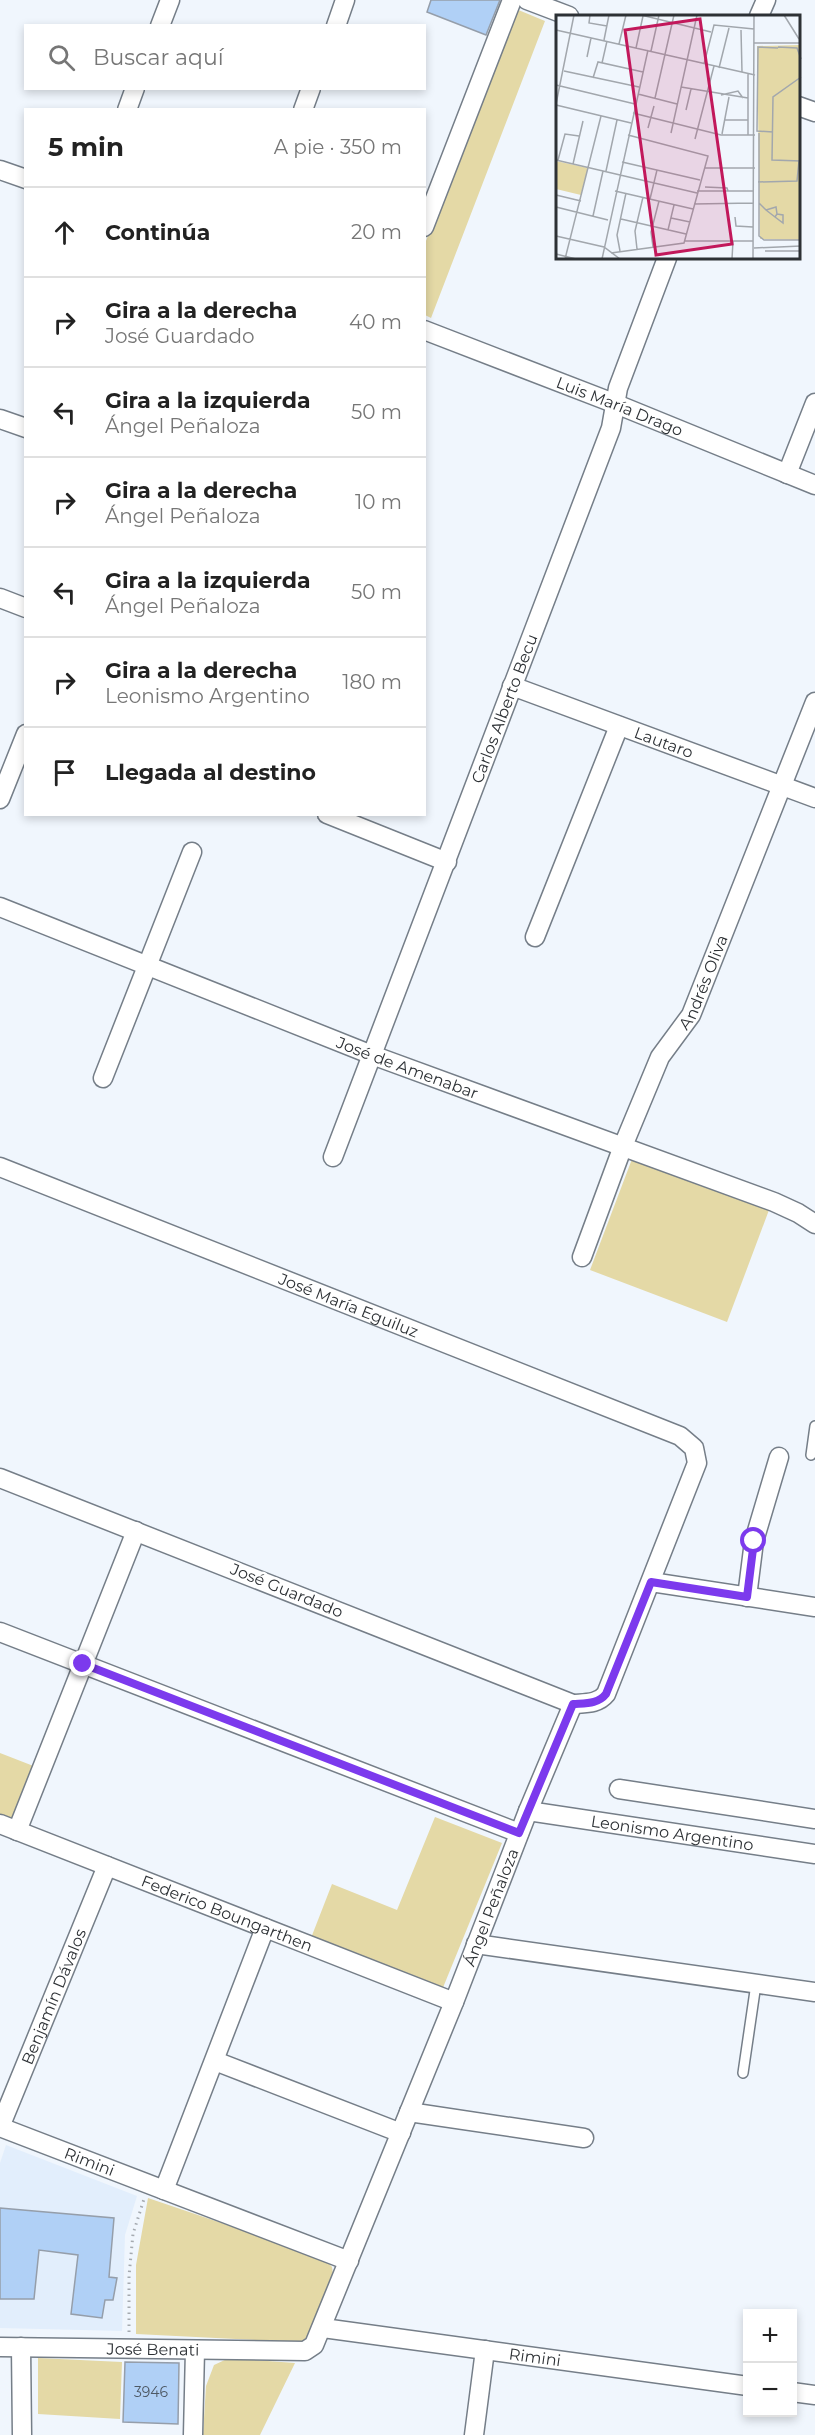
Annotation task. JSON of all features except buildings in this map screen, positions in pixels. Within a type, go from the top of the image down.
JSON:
[{"type":"street","points":[[161,24],[170,0]]},
{"type":"street","points":[[337,24],[345,0]]},
{"type":"street","points":[[426,222],[512,0]]},
{"type":"street","points":[[527,0],[567,15]]},
{"type":"street","points":[[759,15],[766,0]]},
{"type":"street","points":[[128,108],[134,90]]},
{"type":"street","points":[[304,108],[310,90]]},
{"type":"street","points":[[800,107],[815,112]]},
{"type":"street","points":[[0,170],[24,179]]},
{"type":"street","name":"Carlos Alberto Becu","points":[[333,1157],[612,428],[618,388],[666,260]]},
{"type":"street","name":"Luis María Drago","points":[[426,331],[616,404],[815,485]]},
{"type":"street","points":[[787,474],[815,403]]},
{"type":"street","points":[[0,419],[24,427]]},
{"type":"street","points":[[0,598],[24,607]]},
{"type":"street","name":"Lautaro","points":[[512,686],[815,798]]},
{"type":"street","name":"Andrés Oliva","points":[[582,1257],[660,1057],[691,1015],[815,702]]},
{"type":"street","points":[[535,937],[619,726]]},
{"type":"street","points":[[0,797],[24,739]]},
{"type":"street","points":[[332,816],[447,862]]},
{"type":"street","points":[[103,1078],[192,852]]},
{"type":"street","name":"José de Amenabar","points":[[0,907],[372,1055],[774,1202],[815,1224]]},
{"type":"street","name":"José María Eguiluz","points":[[0,1167],[680,1436],[694,1448],[697,1463],[651,1582]]},
{"type":"street","points":[[747,1597],[754,1541],[779,1457]]},
{"type":"street","name":"José Guardado","points":[[0,1478],[573,1704]]},
{"type":"street","points":[[17,1831],[136,1530]]},
{"type":"street","points":[[573,1704],[602,1700],[606,1694],[651,1582],[815,1607]]},
{"type":"street","points":[[0,1632],[519,1833]]},
{"type":"street","name":"Ángel Peñaloza","points":[[305,2351],[314,2345],[323,2328],[519,1833],[573,1704]]},
{"type":"street","points":[[619,1789],[815,1819]]},
{"type":"street","name":"Leonismo Argentino","points":[[528,1811],[815,1854]]},
{"type":"street","name":"Federico Boungarthen","points":[[0,1824],[454,2002]]},
{"type":"street","name":"Benjamín Dávalos","points":[[0,2127],[107,1866]]},
{"type":"street","points":[[156,2186],[215,2061],[265,1928]]},
{"type":"street","points":[[476,1944],[815,1992]]},
{"type":"street","points":[[215,2061],[401,2133]]},
{"type":"street","points":[[410,2112],[584,2138]]},
{"type":"street","name":"Rimini","points":[[0,2127],[348,2261]]},
{"type":"street","name":"Rimini","points":[[323,2328],[743,2385]]},
{"type":"street","name":"José Benati","points":[[0,2347],[305,2351]]},
{"type":"street","points":[[21,2347],[22,2435]]},
{"type":"street","points":[[193,2435],[195,2350]]},
{"type":"street","points":[[474,2435],[485,2350]]},
{"type":"street","points":[[797,2393],[815,2395]]},
{"type":"lane","points":[[811,1455],[815,1426]]},
{"type":"lane","points":[[743,2073],[756,1984]]},
{"type":"path","points":[[129,2349],[129,2276],[133,2234],[156,2186]]},
{"type":"shaded area","points":[[516,9],[545,21],[431,318],[426,316],[426,241]]},
{"type":"shaded area","points":[[632,1159],[769,1210],[727,1322],[590,1270]]},
{"type":"shaded area","points":[[0,1753],[36,1767],[13,1822],[0,1817]]},
{"type":"shaded area","points":[[435,1817],[502,1843],[442,1990],[311,1938],[332,1884],[397,1910]]},
{"type":"shaded area","points":[[6,2145],[137,2196],[125,2235],[122,2331],[0,2328],[0,2163]]},
{"type":"shaded area","points":[[148,2198],[324,2258],[332,2267],[333,2274],[310,2336],[303,2342],[293,2342],[136,2334],[136,2265]]},
{"type":"shaded area","points":[[38,2358],[122,2362],[120,2419],[38,2414]]},
{"type":"shaded area","points":[[229,2358],[295,2363],[260,2435],[203,2435],[206,2386],[214,2365]]},
{"type":"route","points":[[83,1664],[519,1833],[573,1704],[602,1700],[606,1694],[651,1582],[747,1597],[754,1541]]}]
